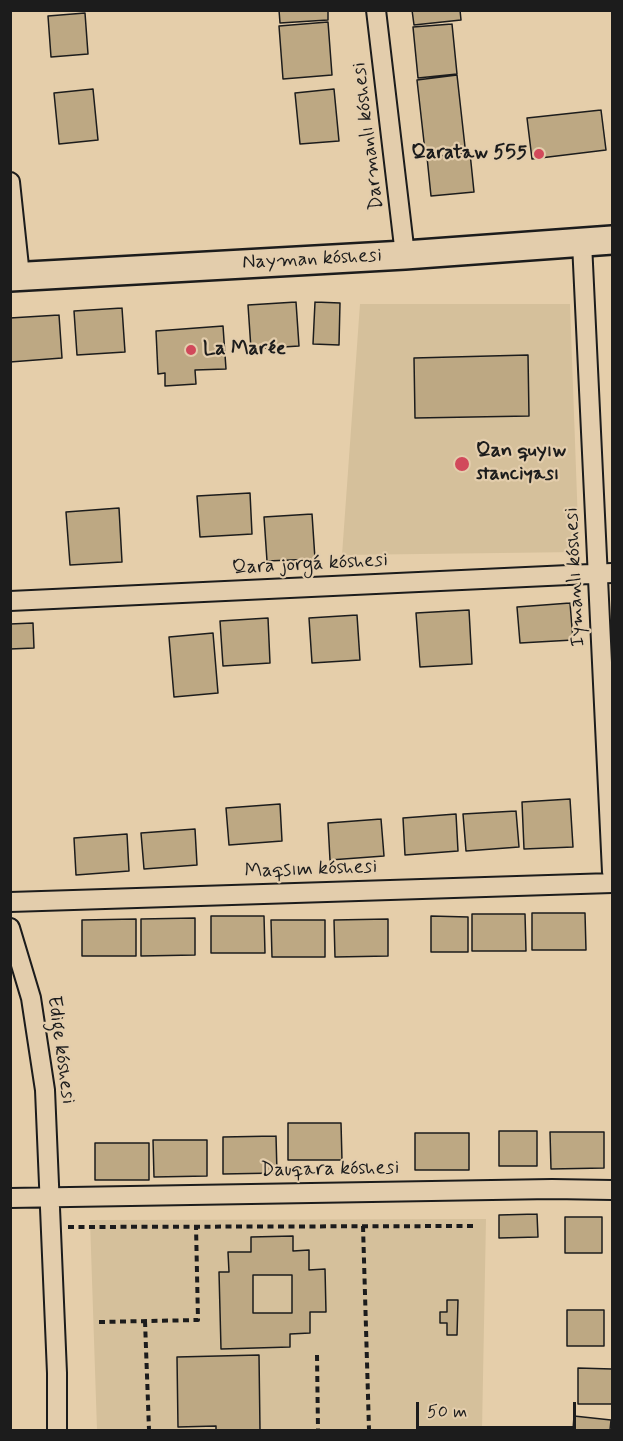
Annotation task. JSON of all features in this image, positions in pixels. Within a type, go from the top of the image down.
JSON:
[{"type":"main road","name":"Nayman kóshesi","points":[[15,277],[405,255],[612,240]]},
{"type":"street","name":"Darmanlı kóshesi","points":[[376,10],[405,255]]},
{"type":"street","points":[[10,182],[15,277]]},
{"type":"street","name":"Iymanlı kóshesi","points":[[582,243],[605,574],[612,872]]},
{"type":"street","name":"Qara jorǵa kóshesi","points":[[10,601],[605,574]]},
{"type":"street","name":"Maqsım kóshesi","points":[[10,902],[612,883]]},
{"type":"street","name":"Edige kóshesi","points":[[12,939],[31,998],[45,1090],[57,1373],[57,1431]]},
{"type":"street","name":"Dauqara kóshesi","points":[[48,1199],[540,1189],[612,1190]]},
{"type":"street","points":[[10,1198],[48,1199]]},
{"type":"path","points":[[99,1322],[198,1320],[196,1226]]},
{"type":"path","points":[[363,1226],[369,1431]]},
{"type":"path","points":[[64,1227],[475,1226]]},
{"type":"path","points":[[145,1321],[148,1431]]},
{"type":"path","points":[[318,1355],[318,1431]]},
{"type":"shaded area","name":"Qan quyıw stanciyası","points":[[360,304],[570,304],[579,552],[342,555]]},
{"type":"shaded area","points":[[486,1219],[482,1430],[97,1430],[90,1220]]},
{"type":"building","points":[[279,10],[328,10],[328,20],[280,23]]},
{"type":"building","points":[[412,10],[460,10],[461,20],[414,25]]},
{"type":"building","points":[[85,13],[88,54],[51,57],[48,16]]},
{"type":"building","points":[[328,22],[332,75],[283,79],[279,26]]},
{"type":"building","points":[[452,24],[457,74],[418,78],[413,27]]},
{"type":"building","points":[[457,75],[465,147],[425,151],[417,80]]},
{"type":"building","points":[[93,89],[98,140],[59,144],[54,93]]},
{"type":"building","points":[[334,89],[339,141],[300,144],[295,93]]},
{"type":"building","points":[[601,110],[606,150],[532,159],[527,118]]},
{"type":"building","points":[[470,153],[474,192],[431,196],[427,157]]},
{"type":"building","points":[[296,302],[299,346],[251,349],[248,305]]},
{"type":"building","points":[[315,302],[340,303],[339,345],[313,344]]},
{"type":"building","points":[[122,308],[125,352],[77,355],[74,311]]},
{"type":"building","points":[[59,315],[62,358],[10,362],[10,318]]},
{"type":"building","name":"La Marée","points":[[223,326],[226,369],[195,370],[196,384],[165,386],[165,373],[158,374],[156,331]]},
{"type":"building","points":[[528,355],[529,416],[415,418],[414,358]]},
{"type":"building","points":[[250,493],[252,534],[200,537],[197,496]]},
{"type":"building","points":[[119,508],[122,562],[70,565],[66,512]]},
{"type":"building","points":[[312,514],[315,559],[267,561],[264,517]]},
{"type":"building","points":[[570,603],[573,640],[520,643],[517,607]]},
{"type":"building","points":[[469,610],[472,664],[420,667],[416,613]]},
{"type":"building","points":[[357,615],[360,660],[312,663],[309,618]]},
{"type":"building","points":[[268,618],[270,663],[223,666],[220,621]]},
{"type":"building","points":[[33,623],[34,648],[10,649],[10,624]]},
{"type":"building","points":[[213,633],[218,693],[174,697],[169,637]]},
{"type":"building","points":[[570,799],[573,847],[524,849],[522,802]]},
{"type":"building","points":[[280,804],[282,841],[229,845],[226,808]]},
{"type":"building","points":[[516,811],[519,847],[466,851],[463,814]]},
{"type":"building","points":[[456,814],[458,851],[405,855],[403,818]]},
{"type":"building","points":[[381,819],[384,856],[330,860],[328,823]]},
{"type":"building","points":[[195,829],[197,865],[144,869],[141,833]]},
{"type":"building","points":[[127,834],[129,871],[76,875],[74,838]]},
{"type":"building","points":[[532,913],[585,913],[586,950],[532,950]]},
{"type":"building","points":[[472,914],[525,914],[526,951],[472,951]]},
{"type":"building","points":[[211,916],[264,916],[265,953],[211,953]]},
{"type":"building","points":[[431,916],[468,917],[468,952],[431,952]]},
{"type":"building","points":[[195,918],[195,955],[141,956],[141,919]]},
{"type":"building","points":[[136,919],[136,956],[82,956],[82,920]]},
{"type":"building","points":[[388,919],[388,956],[335,957],[334,920]]},
{"type":"building","points":[[271,920],[325,920],[325,957],[272,957]]},
{"type":"building","points":[[288,1123],[341,1123],[342,1160],[288,1160]]},
{"type":"building","points":[[499,1131],[537,1131],[537,1166],[499,1166]]},
{"type":"building","points":[[550,1132],[604,1132],[604,1168],[551,1169]]},
{"type":"building","points":[[415,1133],[469,1133],[469,1170],[415,1170]]},
{"type":"building","points":[[276,1136],[277,1173],[223,1174],[223,1137]]},
{"type":"building","points":[[153,1140],[207,1140],[207,1176],[154,1177]]},
{"type":"building","points":[[95,1143],[149,1143],[149,1180],[95,1180]]},
{"type":"building","points":[[537,1214],[538,1237],[499,1238],[499,1215]]},
{"type":"building","points":[[565,1217],[602,1217],[602,1253],[565,1253]]},
{"type":"building","points":[[293,1236],[293,1251],[309,1250],[309,1270],[325,1269],[326,1312],[310,1312],[310,1333],[290,1334],[290,1347],[221,1349],[219,1272],[229,1272],[228,1252],[251,1252],[251,1237]],"holes":[[[253,1275],[292,1275],[292,1313],[253,1313]]]},
{"type":"building","points":[[447,1300],[458,1300],[457,1335],[447,1335],[447,1323],[440,1323],[440,1312],[447,1312]]},
{"type":"building","points":[[567,1310],[604,1310],[604,1346],[567,1346]]},
{"type":"building","points":[[259,1355],[260,1430],[216,1430],[216,1426],[178,1427],[177,1357]]},
{"type":"building","points":[[578,1368],[612,1369],[612,1404],[578,1404]]},
{"type":"building","points":[[574,1416],[611,1420],[610,1430],[573,1430]]},
{"type":"place","name":"Qarataw 555","points":[[539,154]]},
{"type":"place","name":"La Marée","points":[[191,350]]},
{"type":"place","name":"Qan quyıw stanciyası","points":[[462,464]]}]
